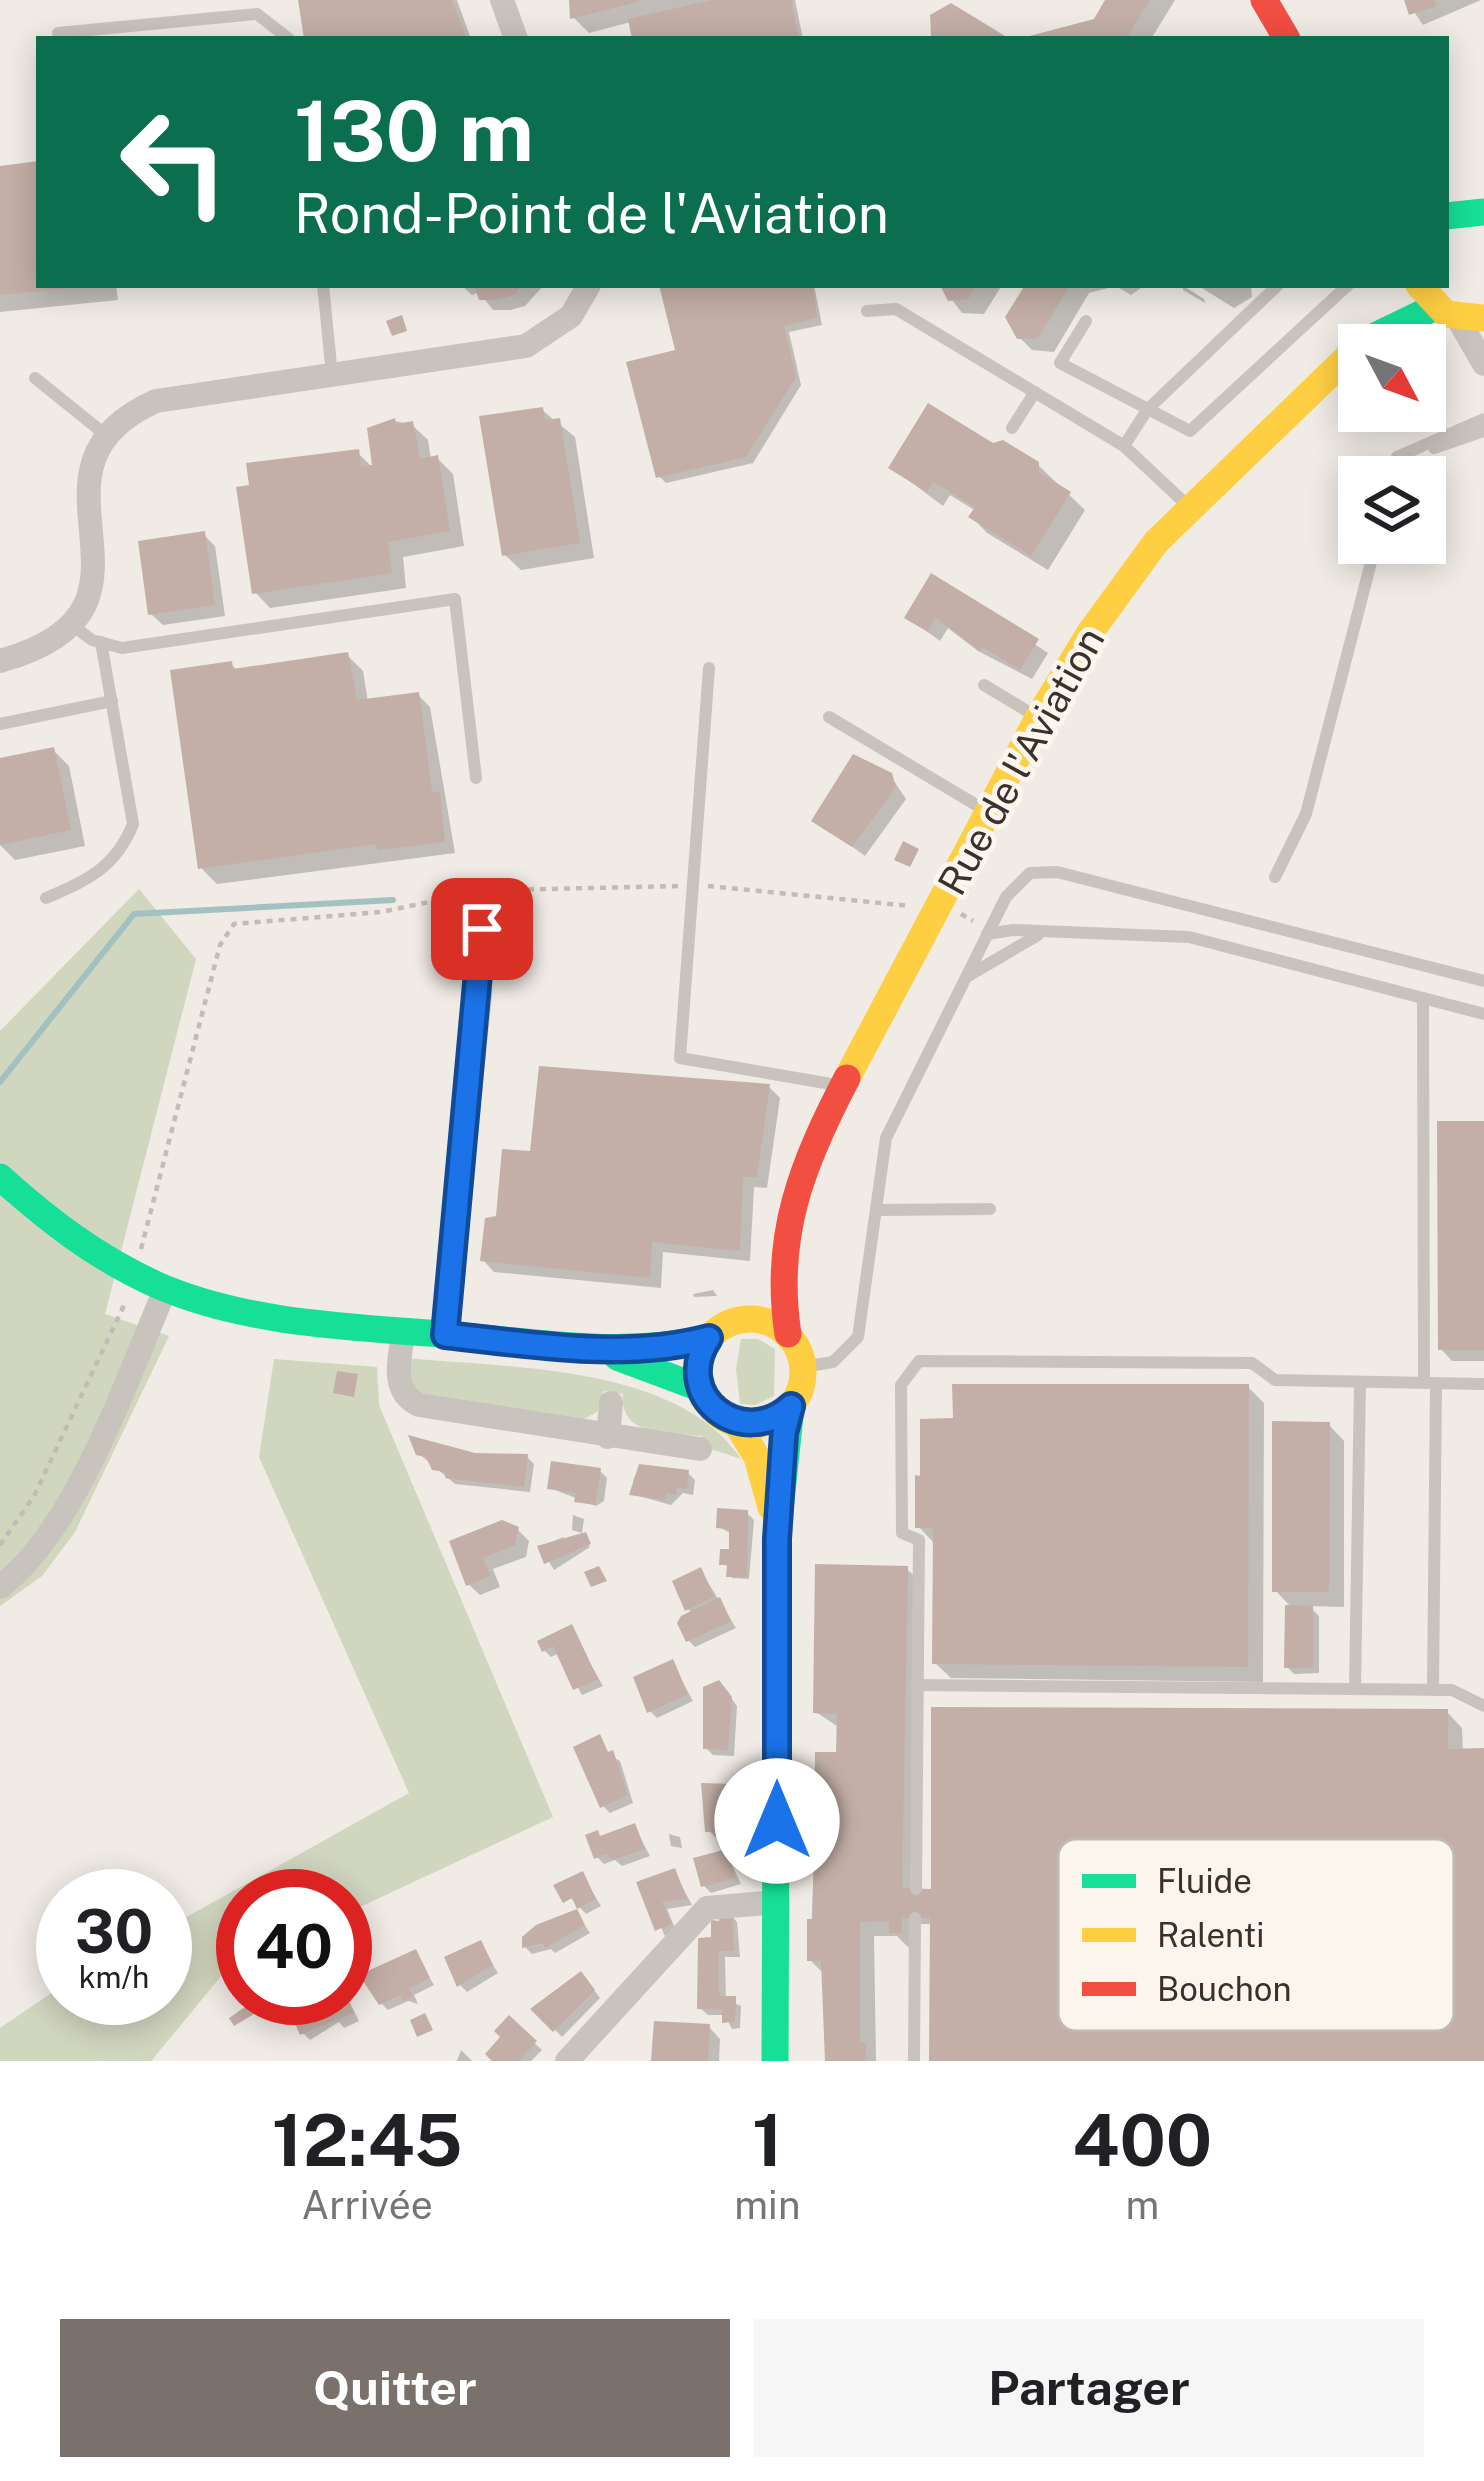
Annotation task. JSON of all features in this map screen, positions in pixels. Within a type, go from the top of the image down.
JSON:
[{"type":"street","points":[[502,0],[515,36]]},
{"type":"street","points":[[1264,0],[1285,36]]},
{"type":"street","points":[[0,661],[40,650],[72,626],[88,584],[85,463],[102,432],[156,401],[526,346],[571,316],[587,288]]},
{"type":"street","name":"Rue de l'Aviation","points":[[1375,324],[1399,288]]},
{"type":"street","points":[[1449,307],[1484,364]]},
{"type":"street","name":"Rue de l'Aviation","points":[[1409,324],[1449,307]]},
{"type":"street","name":"Rue de l'Aviation","points":[[788,1334],[781,1292],[792,1198],[843,1086],[1038,718],[1112,600],[1188,506],[1338,366]]},
{"type":"street","points":[[445,1335],[479,994],[482,891]]},
{"type":"street","points":[[0,1177],[50,1225],[165,1290],[251,1316],[598,1350],[666,1348],[765,1320],[788,1334],[803,1367],[784,1433],[777,1539],[775,2061]]},
{"type":"street","name":"Rue de l'Aviation","points":[[719,1330],[784,1244]]},
{"type":"street","points":[[0,1587],[30,1560],[64,1511],[165,1290]]},
{"type":"street","points":[[719,1330],[698,1362],[700,1388],[713,1410],[736,1423],[766,1423],[791,1406]]},
{"type":"street","points":[[404,1331],[399,1384],[412,1402],[700,1449]]},
{"type":"street","points":[[598,1350],[700,1388]]},
{"type":"street","points":[[608,1437],[611,1403]]},
{"type":"street","points":[[736,1423],[768,1488],[777,1539]]},
{"type":"street","points":[[567,2061],[706,1908],[777,1902]]},
{"type":"lane","points":[[58,33],[257,14],[286,36]]},
{"type":"lane","points":[[323,288],[332,376]]},
{"type":"lane","points":[[1124,446],[1148,410],[1275,288]]},
{"type":"lane","points":[[1086,321],[1060,363],[1190,430],[1345,288]]},
{"type":"lane","points":[[867,311],[896,309],[1124,446],[1188,506]]},
{"type":"lane","points":[[35,378],[102,432]]},
{"type":"lane","points":[[1012,428],[1035,392]]},
{"type":"lane","points":[[1399,456],[1484,419]]},
{"type":"lane","points":[[1400,456],[1484,431]]},
{"type":"lane","points":[[1275,878],[1306,814],[1371,564]]},
{"type":"lane","points":[[72,626],[101,643],[122,648],[455,599],[476,778]]},
{"type":"lane","points":[[46,898],[98,876],[124,845],[133,824],[101,643]]},
{"type":"lane","points":[[709,668],[680,1058],[843,1086]]},
{"type":"lane","points":[[984,685],[1038,718]]},
{"type":"lane","points":[[0,724],[112,701]]},
{"type":"lane","points":[[829,716],[989,813]]},
{"type":"lane","points":[[803,1367],[833,1362],[858,1337],[886,1138],[1017,882],[1040,870],[1484,981]]},
{"type":"lane","points":[[987,934],[1013,930],[1039,935],[1189,937],[1484,1014]]},
{"type":"lane","points":[[967,976],[1039,935]]},
{"type":"lane","points":[[1423,998],[1432,1690]]},
{"type":"lane","points":[[878,1210],[991,1209]]},
{"type":"lane","points":[[916,1889],[919,1540],[902,1533],[901,1385],[920,1360],[1252,1363],[1275,1380],[1484,1384]]},
{"type":"lane","points":[[1355,1689],[1360,1382]]},
{"type":"lane","points":[[916,1685],[1452,1690],[1484,1706]]},
{"type":"lane","points":[[914,2061],[915,1918]]},
{"type":"path","points":[[0,1545],[34,1496],[133,1270],[220,945],[234,924],[381,912],[482,891],[749,886],[939,909],[971,926]]},
{"type":"green space","points":[[139,889],[196,959],[105,1314],[169,1336],[75,1532],[42,1576],[0,1606],[0,1031]]},
{"type":"green space","points":[[741,1339],[758,1339],[775,1349],[774,1396],[755,1405],[740,1404],[736,1369]]},
{"type":"green space","points":[[406,1358],[540,1369],[634,1388],[676,1405],[713,1428],[741,1459],[702,1446],[702,1436],[638,1426],[629,1419],[623,1394],[604,1391],[597,1412],[582,1420],[423,1396],[412,1391]]},
{"type":"green space","points":[[274,1359],[377,1367],[379,1405],[553,1817],[372,1901],[372,1869],[273,1869],[409,1793],[259,1457]]},
{"type":"green space","points":[[216,1901],[216,1982],[192,2011],[192,1914]]},
{"type":"green space","points":[[36,2003],[36,2025],[181,2025],[151,2061],[0,2061],[0,2028]]},
{"type":"building","points":[[298,0],[452,0],[466,36],[304,36]]},
{"type":"building","points":[[569,0],[637,0],[638,2],[570,19]]},
{"type":"building","points":[[712,0],[791,0],[798,36],[631,36],[628,19]]},
{"type":"building","points":[[1105,0],[1150,0],[1128,36],[1029,36],[1094,19]]},
{"type":"building","points":[[1404,0],[1434,0],[1437,6],[1409,15]]},
{"type":"building","points":[[951,3],[1005,36],[931,36],[930,15]]},
{"type":"building","points":[[36,161],[36,288],[71,288],[0,295],[0,166]]},
{"type":"building","points":[[475,288],[519,288],[516,294],[497,300],[479,300]]},
{"type":"building","points":[[660,288],[813,288],[817,318],[784,326],[796,377],[746,457],[656,478],[626,362],[675,350]]},
{"type":"building","points":[[942,288],[975,288],[968,299],[948,301]]},
{"type":"building","points":[[1023,288],[1068,288],[1038,338],[1017,339],[1005,317]]},
{"type":"building","points":[[402,315],[407,331],[392,336],[386,321]]},
{"type":"building","points":[[928,403],[993,443],[1003,440],[1039,462],[1039,472],[1071,492],[1031,556],[968,517],[975,507],[933,482],[927,492],[888,468]]},
{"type":"building","points":[[543,407],[545,420],[560,418],[580,543],[502,556],[479,416]]},
{"type":"building","points":[[395,418],[396,424],[413,421],[420,459],[438,455],[450,531],[388,542],[392,573],[252,594],[236,487],[249,485],[246,463],[359,449],[361,467],[372,465],[367,428]]},
{"type":"building","points":[[205,531],[215,605],[148,615],[138,541]]},
{"type":"building","points":[[931,573],[1039,639],[1020,670],[983,647],[980,651],[936,618],[928,632],[904,618]]},
{"type":"building","points":[[348,652],[357,700],[419,692],[432,791],[440,793],[445,842],[378,850],[376,844],[198,869],[170,670],[232,661],[233,669]]},
{"type":"building","points":[[54,747],[71,830],[0,845],[0,758]]},
{"type":"building","points":[[853,754],[892,773],[896,787],[852,847],[811,821]]},
{"type":"building","points":[[903,841],[919,849],[910,867],[894,860]]},
{"type":"building","points":[[539,1066],[770,1084],[757,1177],[743,1177],[740,1251],[652,1242],[650,1278],[480,1261],[485,1218],[496,1216],[502,1149],[530,1151]]},
{"type":"building","points":[[1437,1121],[1484,1121],[1484,1350],[1438,1350]]},
{"type":"building","points":[[337,1371],[358,1374],[354,1397],[333,1393]]},
{"type":"building","points":[[952,1384],[1249,1384],[1248,1667],[932,1664],[933,1528],[915,1528],[915,1475],[920,1476],[920,1419],[953,1418]]},
{"type":"building","points":[[1272,1421],[1330,1422],[1329,1592],[1272,1592]]},
{"type":"building","points":[[408,1435],[475,1453],[528,1454],[524,1487],[445,1478],[446,1472],[432,1470],[426,1457],[416,1455]]},
{"type":"building","points":[[551,1461],[601,1468],[595,1505],[574,1502],[576,1493],[547,1489]]},
{"type":"building","points":[[639,1464],[689,1470],[687,1489],[677,1488],[676,1495],[666,1493],[665,1500],[629,1495]]},
{"type":"building","points":[[717,1508],[748,1510],[747,1577],[726,1577],[727,1565],[719,1565],[720,1549],[729,1549],[729,1529],[716,1528]]},
{"type":"building","points":[[502,1520],[519,1527],[515,1545],[483,1558],[490,1576],[466,1586],[449,1541]]},
{"type":"building","points":[[586,1532],[591,1544],[544,1564],[537,1546]]},
{"type":"building","points":[[815,1564],[908,1566],[902,1888],[931,1889],[931,1707],[1448,1709],[1448,1749],[1484,1748],[1484,2061],[929,2061],[930,1918],[902,1918],[902,1933],[889,1933],[889,1921],[860,1922],[860,2042],[866,2043],[865,2061],[825,2061],[821,1961],[807,1961],[807,1919],[813,1919],[815,1752],[836,1752],[837,1714],[813,1713]]},
{"type":"building","points":[[599,1566],[607,1581],[591,1587],[584,1572]]},
{"type":"building","points":[[701,1567],[714,1597],[685,1611],[672,1581]]},
{"type":"building","points":[[720,1597],[731,1621],[686,1642],[677,1623],[681,1616]]},
{"type":"building","points":[[1285,1605],[1313,1606],[1313,1668],[1284,1668]]},
{"type":"building","points":[[572,1624],[598,1679],[573,1690],[553,1646],[542,1652],[537,1641]]},
{"type":"building","points":[[673,1659],[688,1694],[647,1713],[633,1677]]},
{"type":"building","points":[[719,1680],[732,1697],[728,1750],[703,1749],[703,1687]]},
{"type":"building","points":[[600,1734],[608,1752],[613,1750],[628,1795],[600,1808],[573,1747]]},
{"type":"building","points":[[701,1783],[734,1784],[733,1832],[705,1832]]},
{"type":"building","points":[[635,1823],[645,1849],[613,1860],[606,1854],[594,1859],[585,1835],[598,1830],[600,1836]]},
{"type":"building","points":[[727,1849],[735,1878],[701,1887],[693,1858]]},
{"type":"building","points":[[675,1868],[687,1899],[662,1902],[672,1923],[655,1931],[636,1882]]},
{"type":"building","points":[[583,1871],[596,1899],[577,1909],[572,1898],[563,1903],[553,1885]]},
{"type":"building","points":[[577,1909],[585,1925],[545,1948],[543,1943],[522,1948],[522,1937],[536,1925]]},
{"type":"building","points":[[732,1911],[734,1951],[719,1951],[718,1984],[720,1996],[736,1996],[736,2009],[734,2022],[722,2023],[722,2009],[697,2009],[698,1938],[711,1937],[711,1920],[719,1921],[720,1912]]},
{"type":"building","points":[[481,1940],[493,1965],[457,1987],[444,1957]]},
{"type":"building","points":[[416,1949],[430,1978],[409,1988],[413,1996],[403,2001],[400,1995],[379,2005],[372,1994],[372,1969]]},
{"type":"building","points":[[581,1971],[595,1990],[553,2032],[530,2009]]},
{"type":"building","points":[[425,2013],[433,2030],[417,2037],[410,2020]]},
{"type":"building","points":[[509,2015],[537,2041],[518,2061],[492,2061],[485,2054],[500,2037],[494,2031]]},
{"type":"building","points":[[654,2021],[710,2024],[708,2061],[651,2061]]},
{"type":"building","points":[[296,2025],[325,2025],[300,2035]]},
{"type":"waterway","points":[[0,1082],[134,914],[393,900]]},
{"type":"traffic: fast","points":[[1449,216],[1484,212]]},
{"type":"traffic: fast","points":[[1400,324],[1435,307]]},
{"type":"traffic: fast","points":[[0,1177],[114,1263],[157,1285],[228,1309],[341,1326],[582,1347],[645,1347],[709,1338]]},
{"type":"traffic: fast","points":[[617,1357],[700,1388]]},
{"type":"traffic: fast","points":[[775,2061],[777,1539],[791,1406]]},
{"type":"traffic: slow","points":[[1422,288],[1446,314],[1484,318]]},
{"type":"traffic: slow","points":[[847,1078],[1038,718],[1089,634],[1156,542],[1338,366]]},
{"type":"traffic: slow","points":[[750,1319],[770,1323],[788,1334],[799,1352],[803,1372],[799,1392],[788,1410],[770,1421],[750,1425],[730,1421],[712,1410],[701,1392],[697,1372],[701,1352],[712,1334],[730,1323],[750,1319]]},
{"type":"traffic: slow","points":[[736,1423],[757,1457],[771,1507]]},
{"type":"traffic: jam","points":[[1264,0],[1285,36]]},
{"type":"traffic: jam","points":[[788,1334],[785,1265],[795,1202],[817,1140],[847,1078]]},
{"type":"route","points":[[482,929],[445,1335],[598,1350],[666,1348],[709,1338],[697,1371],[700,1388],[713,1410],[746,1425],[766,1423],[791,1406],[784,1433],[777,1539],[777,1821]]}]
